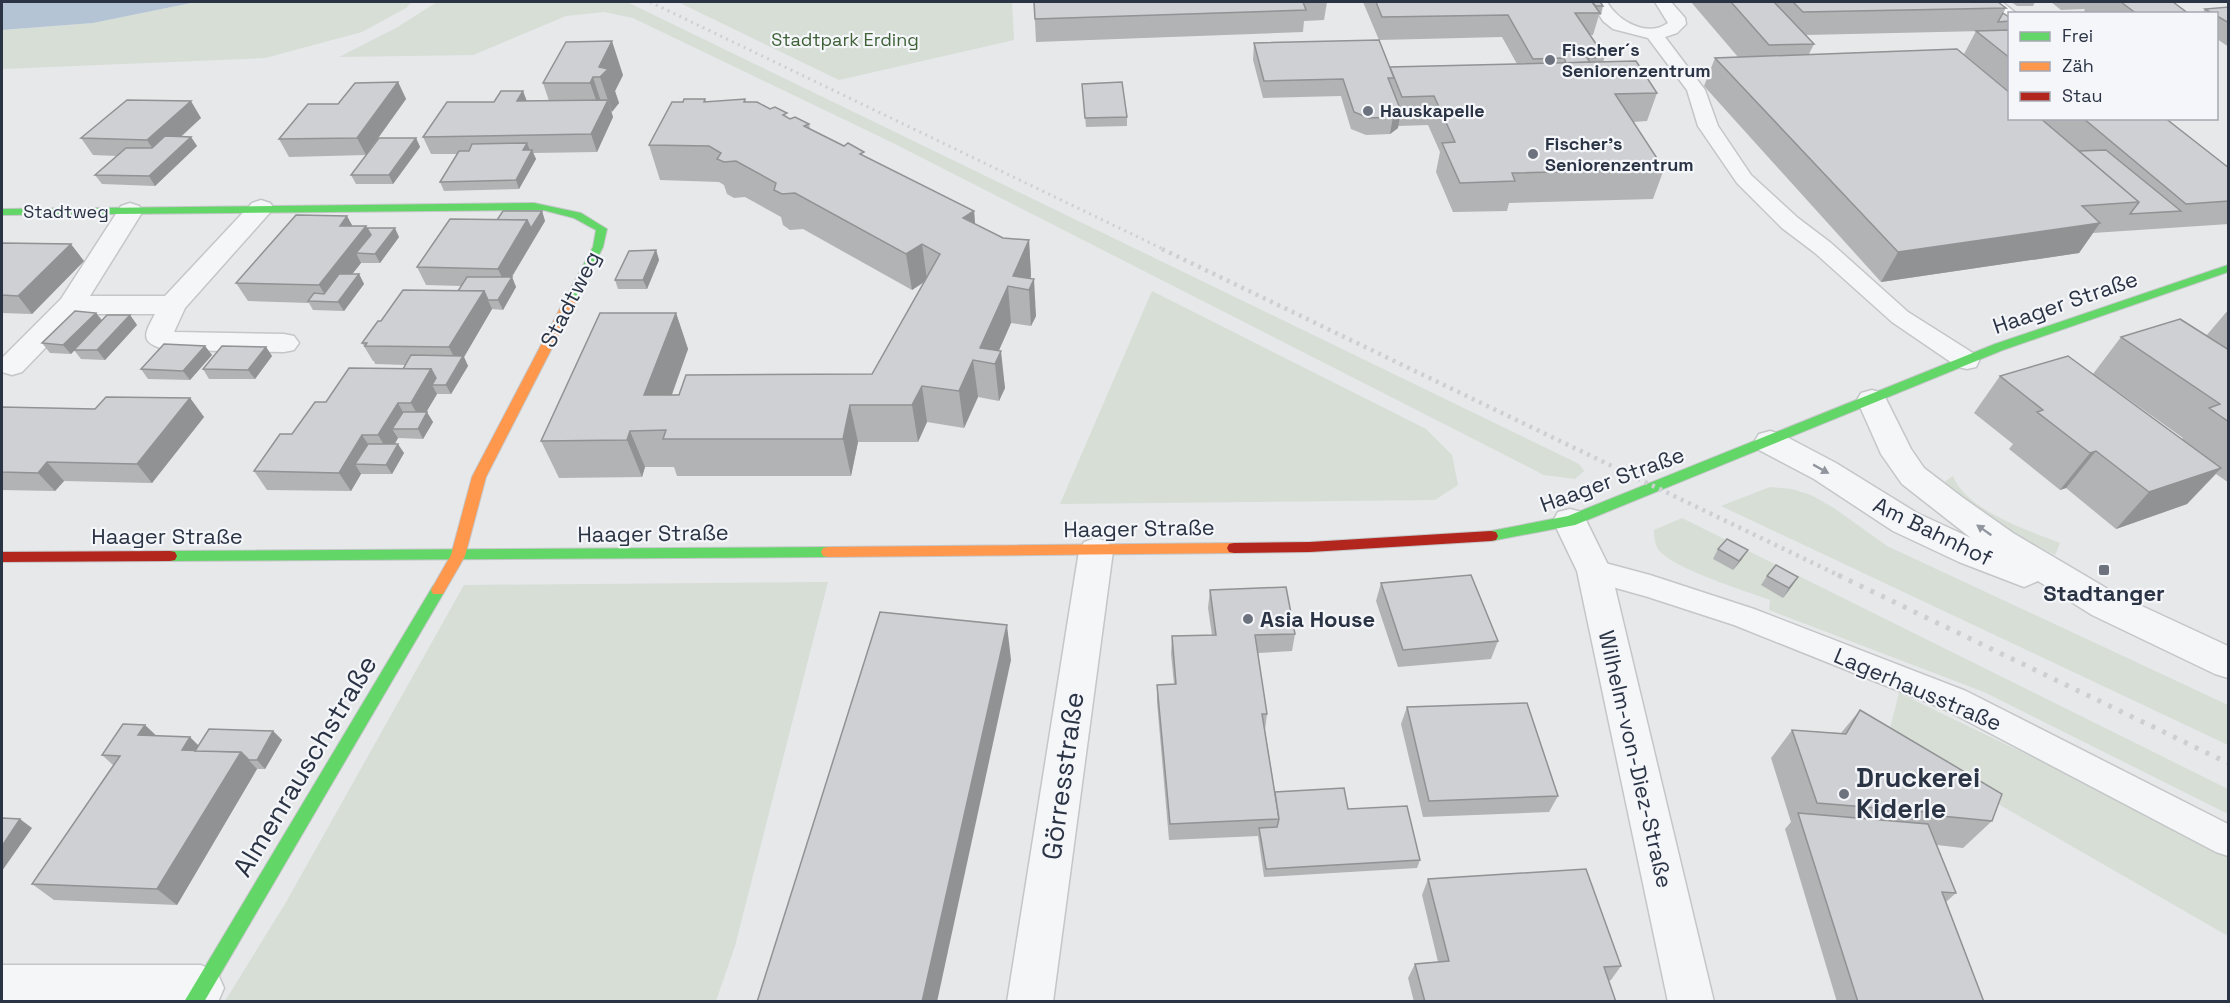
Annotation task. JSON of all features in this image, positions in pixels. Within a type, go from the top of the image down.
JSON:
[{"type":"street","name":"Stadtweg","points":[[2,212],[534,206],[569,209],[588,217],[602,229],[598,247],[479,477],[458,556]]},
{"type":"street","points":[[261,208],[173,305],[160,331],[160,338],[167,341],[284,343]]},
{"type":"street","name":"Stadtweg","points":[[12,365],[71,305],[130,211]]},
{"type":"street","name":"Haager Straße","points":[[2,557],[458,556],[1310,547],[1491,536],[1570,521],[2031,335],[2229,268]]},
{"type":"street","points":[[71,305],[173,305]]},
{"type":"street","name":"Am Bahnhof","points":[[1872,400],[1897,454],[1913,476],[1950,506],[2001,542],[2104,605]]},
{"type":"street","name":"Am Bahnhof","points":[[1770,442],[1825,471],[1905,522],[1971,553],[2104,605],[2229,663]]},
{"type":"street","name":"Wilhelm-von-Diez-Straße","points":[[1570,521],[1594,571],[1691,1002]]},
{"type":"street","name":"Görresstraße","points":[[1030,1002],[1096,550]]},
{"type":"street","name":"Almenrauschstraße","points":[[197,995],[458,556]]},
{"type":"street","points":[[2,988],[197,995]]},
{"type":"lane","points":[[1599,2],[1614,22],[1626,28],[1653,33],[1673,29],[1677,24],[1676,18],[1663,2]]},
{"type":"lane","points":[[1992,2],[2008,14]]},
{"type":"lane","points":[[1653,33],[1696,90],[1708,126],[1744,179],[1790,223],[1823,248],[1900,317],[1967,361]]},
{"type":"lane","name":"Lagerhausstraße","points":[[1594,571],[1650,586],[1744,617],[1955,700],[2229,841]]},
{"type":"green space","points":[[196,2],[412,2],[406,8],[362,32],[265,58],[2,69],[2,30],[93,23]]},
{"type":"green space","points":[[437,2],[627,2],[1579,464],[1584,471],[1575,479],[1544,475],[893,143],[633,18],[604,12],[566,16],[473,55],[339,57],[396,28]]},
{"type":"green space","name":"Stadtpark Erding","points":[[678,2],[1012,2],[1014,40],[839,80]]},
{"type":"green space","points":[[1152,291],[1426,429],[1452,455],[1458,485],[1435,500],[1060,504]]},
{"type":"green space","points":[[1953,476],[1970,499],[1984,509],[2015,525],[2060,543],[2055,555],[2017,535],[1953,494],[1946,488],[1944,482]]},
{"type":"green space","points":[[1770,487],[1792,489],[1811,495],[1834,508],[1887,546],[2228,705],[2228,745],[1721,506]]},
{"type":"green space","points":[[1682,518],[2228,789],[2228,814],[1984,692],[1769,610],[1770,600],[1678,564],[1658,549],[1654,530]]},
{"type":"green space","points":[[828,582],[735,946],[716,1001],[225,1001],[285,904],[464,585]]},
{"type":"green space","points":[[1899,693],[2041,761],[2228,856],[2228,936],[1887,740]]},
{"type":"water","points":[[2,2],[196,2],[93,23],[2,30]]},
{"type":"building","points":[[1034,2],[1303,2],[1306,10],[1035,19]]},
{"type":"building","points":[[1376,2],[1592,2],[1600,13],[1575,13],[1605,57],[1587,58],[1590,62],[1566,63],[1564,58],[1533,59],[1508,15],[1382,17]]},
{"type":"building","points":[[1592,2],[1600,2],[1603,6],[1596,6]]},
{"type":"building","points":[[1731,2],[1774,2],[1814,44],[1769,45]]},
{"type":"building","points":[[1793,2],[1998,2],[2006,8],[1803,12]]},
{"type":"building","points":[[2121,2],[2173,2],[2186,12],[2134,12]]},
{"type":"building","points":[[2229,7],[2229,23],[2218,17],[2218,12],[2210,12],[2205,9]]},
{"type":"building","points":[[2003,13],[2008,17],[2008,21],[1998,22]]},
{"type":"building","points":[[2008,30],[2008,56],[1976,31]]},
{"type":"building","points":[[1379,40],[1394,78],[1388,78],[1401,111],[1393,117],[1369,118],[1354,112],[1343,79],[1264,81],[1254,43]]},
{"type":"building","points":[[612,41],[599,67],[608,69],[600,77],[593,77],[590,83],[543,83],[566,42]]},
{"type":"building","points":[[1957,49],[2008,91],[2008,120],[2042,120],[2139,202],[2082,206],[2100,223],[1898,252],[1715,58]]},
{"type":"building","name":"Fischer's Seniorenzentrum","points":[[1636,61],[1657,93],[1615,94],[1664,169],[1512,173],[1515,181],[1460,183],[1442,143],[1455,142],[1434,96],[1402,97],[1390,67]]},
{"type":"building","points":[[398,82],[357,138],[279,139],[308,104],[338,104],[355,83]]},
{"type":"building","points":[[1122,82],[1127,117],[1085,118],[1082,84]]},
{"type":"building","points":[[501,91],[523,91],[517,101],[608,100],[591,134],[423,137],[447,102],[494,102]]},
{"type":"building","points":[[684,99],[705,99],[704,102],[745,99],[744,102],[757,102],[770,109],[775,107],[787,113],[783,115],[790,119],[795,117],[809,124],[804,126],[844,146],[848,143],[864,152],[860,154],[974,211],[963,218],[1003,238],[1029,240],[1013,276],[1034,279],[1029,290],[1008,286],[980,348],[1001,351],[995,364],[973,360],[959,391],[922,386],[912,405],[850,405],[843,439],[663,439],[666,430],[630,431],[627,440],[541,441],[600,313],[676,313],[644,395],[679,395],[686,375],[872,374],[940,254],[922,244],[906,254],[795,193],[782,194],[774,190],[776,183],[736,161],[724,162],[717,159],[721,153],[709,146],[649,145],[672,102],[683,102]]},
{"type":"building","points":[[127,100],[191,101],[147,140],[81,138]]},
{"type":"building","points":[[2085,120],[2168,120],[2229,168],[2229,201],[2186,204]]},
{"type":"building","points":[[165,136],[191,137],[149,176],[95,175],[126,148],[152,148]]},
{"type":"building","points":[[379,138],[416,138],[389,175],[351,175]]},
{"type":"building","points":[[527,143],[523,150],[532,150],[516,180],[440,182],[459,151],[469,151],[472,144]]},
{"type":"building","points":[[2106,150],[2181,211],[2130,214],[2139,202],[2079,151]]},
{"type":"building","points":[[503,211],[542,211],[531,228],[527,220],[497,220]]},
{"type":"building","points":[[296,215],[347,216],[340,226],[366,226],[319,285],[236,283]]},
{"type":"building","points":[[450,219],[527,220],[498,269],[417,267]]},
{"type":"building","points":[[367,228],[395,228],[375,254],[356,253],[371,235]]},
{"type":"building","points":[[2,243],[71,244],[18,296],[2,295]]},
{"type":"building","points":[[656,250],[643,280],[615,280],[629,251]]},
{"type":"building","points":[[339,274],[359,274],[338,302],[308,301],[314,293],[324,294]]},
{"type":"building","points":[[467,277],[512,277],[498,300],[488,300],[484,291],[458,291]]},
{"type":"building","points":[[403,290],[484,291],[449,347],[365,346],[367,343],[362,343]]},
{"type":"building","points":[[75,311],[96,313],[63,345],[42,343]]},
{"type":"building","points":[[107,315],[130,315],[97,350],[74,350]]},
{"type":"building","points":[[2180,319],[2229,350],[2229,422],[2209,408],[2220,404],[2121,337]]},
{"type":"building","points":[[164,344],[205,346],[183,371],[141,369]]},
{"type":"building","points":[[222,346],[266,347],[248,370],[203,369]]},
{"type":"building","points":[[411,355],[463,356],[446,385],[432,385],[436,378],[431,369],[403,369]]},
{"type":"building","points":[[2068,356],[2221,468],[2149,492],[2096,451],[2090,453],[2037,412],[2043,410],[2000,376]]},
{"type":"building","points":[[349,368],[431,369],[411,403],[398,403],[378,435],[362,435],[339,473],[254,471],[280,434],[292,434],[315,402],[326,402]]},
{"type":"building","points":[[106,397],[190,398],[137,464],[47,462],[38,473],[2,472],[2,407],[95,409]]},
{"type":"building","points":[[403,412],[427,412],[418,429],[392,429]]},
{"type":"building","points":[[368,444],[398,444],[386,465],[355,464]]},
{"type":"building","points":[[1727,539],[1748,550],[1739,561],[1718,549]]},
{"type":"building","points":[[1776,565],[1798,577],[1789,588],[1767,576]]},
{"type":"building","points":[[1471,575],[1498,641],[1403,650],[1381,583]]},
{"type":"building","points":[[1286,587],[1295,634],[1255,635],[1267,714],[1262,714],[1279,819],[1170,824],[1157,685],[1176,684],[1172,636],[1216,635],[1210,590]]},
{"type":"building","points":[[880,612],[1007,625],[922,1002],[757,1002]]},
{"type":"building","points":[[1527,703],[1558,796],[1429,801],[1407,707]]},
{"type":"building","points":[[1860,710],[2002,794],[1992,821],[1941,816],[1939,813],[1817,803],[1792,730],[1846,734]]},
{"type":"building","points":[[123,724],[145,725],[138,735],[190,737],[182,750],[241,752],[157,889],[32,884],[120,756],[102,755]]},
{"type":"building","points":[[209,729],[273,731],[257,760],[249,760],[241,752],[195,751]]},
{"type":"building","points":[[1344,788],[1348,809],[1407,806],[1420,860],[1266,869],[1259,828],[1277,827],[1279,819],[1275,792]]},
{"type":"building","points":[[1798,813],[1928,824],[1956,893],[1942,892],[1984,1002],[1858,1002]]},
{"type":"building","points":[[2,818],[20,819],[2,846]]},
{"type":"building","points":[[1586,869],[1621,966],[1604,967],[1616,1002],[1425,1002],[1415,964],[1449,961],[1428,879]]},
{"type":"railway","points":[[650,2],[1165,250]]},
{"type":"railway","points":[[1162,249],[1842,577]]},
{"type":"railway","points":[[1838,575],[2228,763]]},
{"type":"traffic: fast","points":[[2,212],[543,207],[578,215],[602,229],[598,247],[570,301]]},
{"type":"traffic: fast","points":[[1491,536],[1570,521],[1999,347],[2228,268]]},
{"type":"traffic: fast","points":[[170,556],[828,552]]},
{"type":"traffic: fast","points":[[193,1002],[438,590]]},
{"type":"traffic: slow","points":[[438,590],[458,556],[479,477],[570,301]]},
{"type":"traffic: slow","points":[[828,552],[1234,548]]},
{"type":"traffic: jam","points":[[1234,548],[1310,547],[1491,536]]},
{"type":"traffic: jam","points":[[2,557],[170,556]]},
{"type":"place","name":"Fischer´s Seniorenzentrum","points":[[1550,60]]},
{"type":"place","name":"Hauskapelle","points":[[1368,111]]},
{"type":"place","name":"Fischer's Seniorenzentrum","points":[[1533,154]]},
{"type":"place","name":"Stadtanger","points":[[2104,570]]},
{"type":"place","name":"Asia House","points":[[1248,619]]},
{"type":"place","name":"Druckerei Kiderle","points":[[1844,794]]}]
